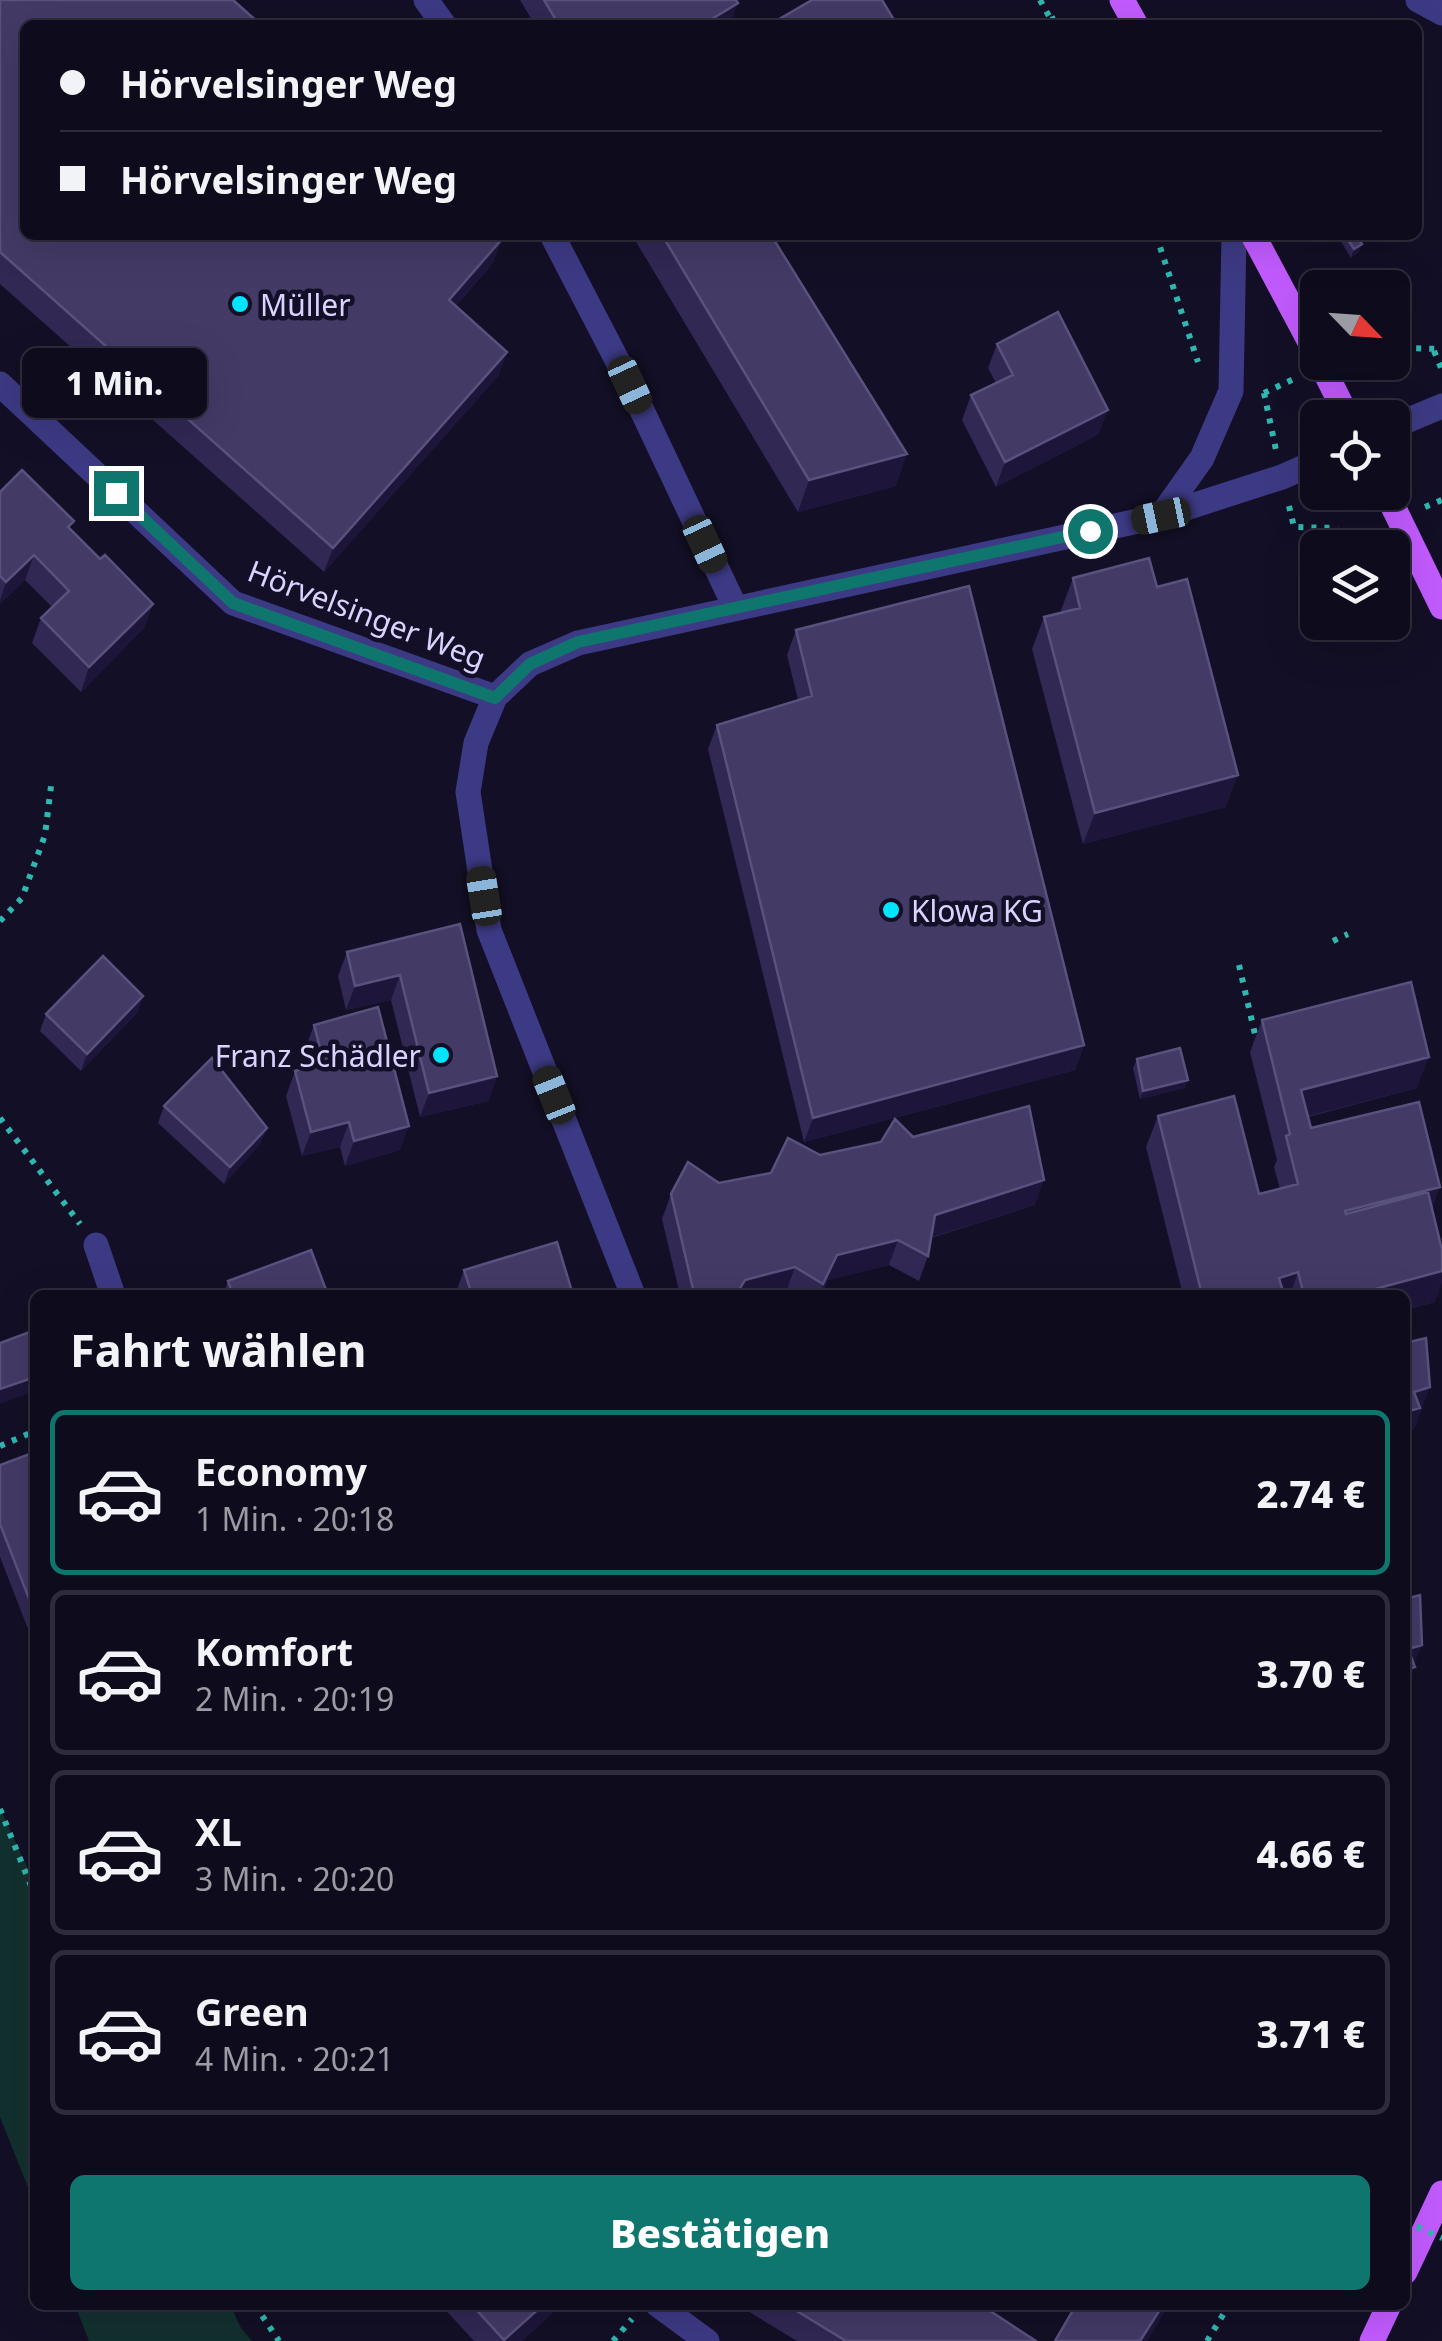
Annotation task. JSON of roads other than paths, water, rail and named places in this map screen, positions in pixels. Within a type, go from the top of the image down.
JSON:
[{"type":"main road","points":[[1256,240],[1300,324]]},
{"type":"main road","points":[[1395,510],[1442,606]]},
{"type":"main road","points":[[1410,2261],[1442,2192]]},
{"type":"main road","points":[[1372,2341],[1387,2310]]},
{"type":"street","points":[[1418,0],[1442,13]]},
{"type":"street","points":[[555,240],[630,385],[735,607]]},
{"type":"street","points":[[1161,516],[1202,458],[1230,391],[1234,240]]},
{"type":"street","name":"Hörvelsinger Weg","points":[[0,384],[233,603],[495,698]]},
{"type":"street","points":[[1410,419],[1442,406]]},
{"type":"street","name":"Hörvelsinger Weg","points":[[631,1290],[489,930],[468,792],[476,743],[495,698],[530,664],[578,642],[1161,516],[1300,469]]},
{"type":"street","points":[[96,1245],[110,1290]]},
{"type":"street","points":[[665,2310],[706,2341]]},
{"type":"place","name":"Müller","points":[[240,304]]},
{"type":"place","name":"Klowa KG","points":[[891,910]]},
{"type":"place","name":"Franz Schädler","points":[[441,1055]]}]
